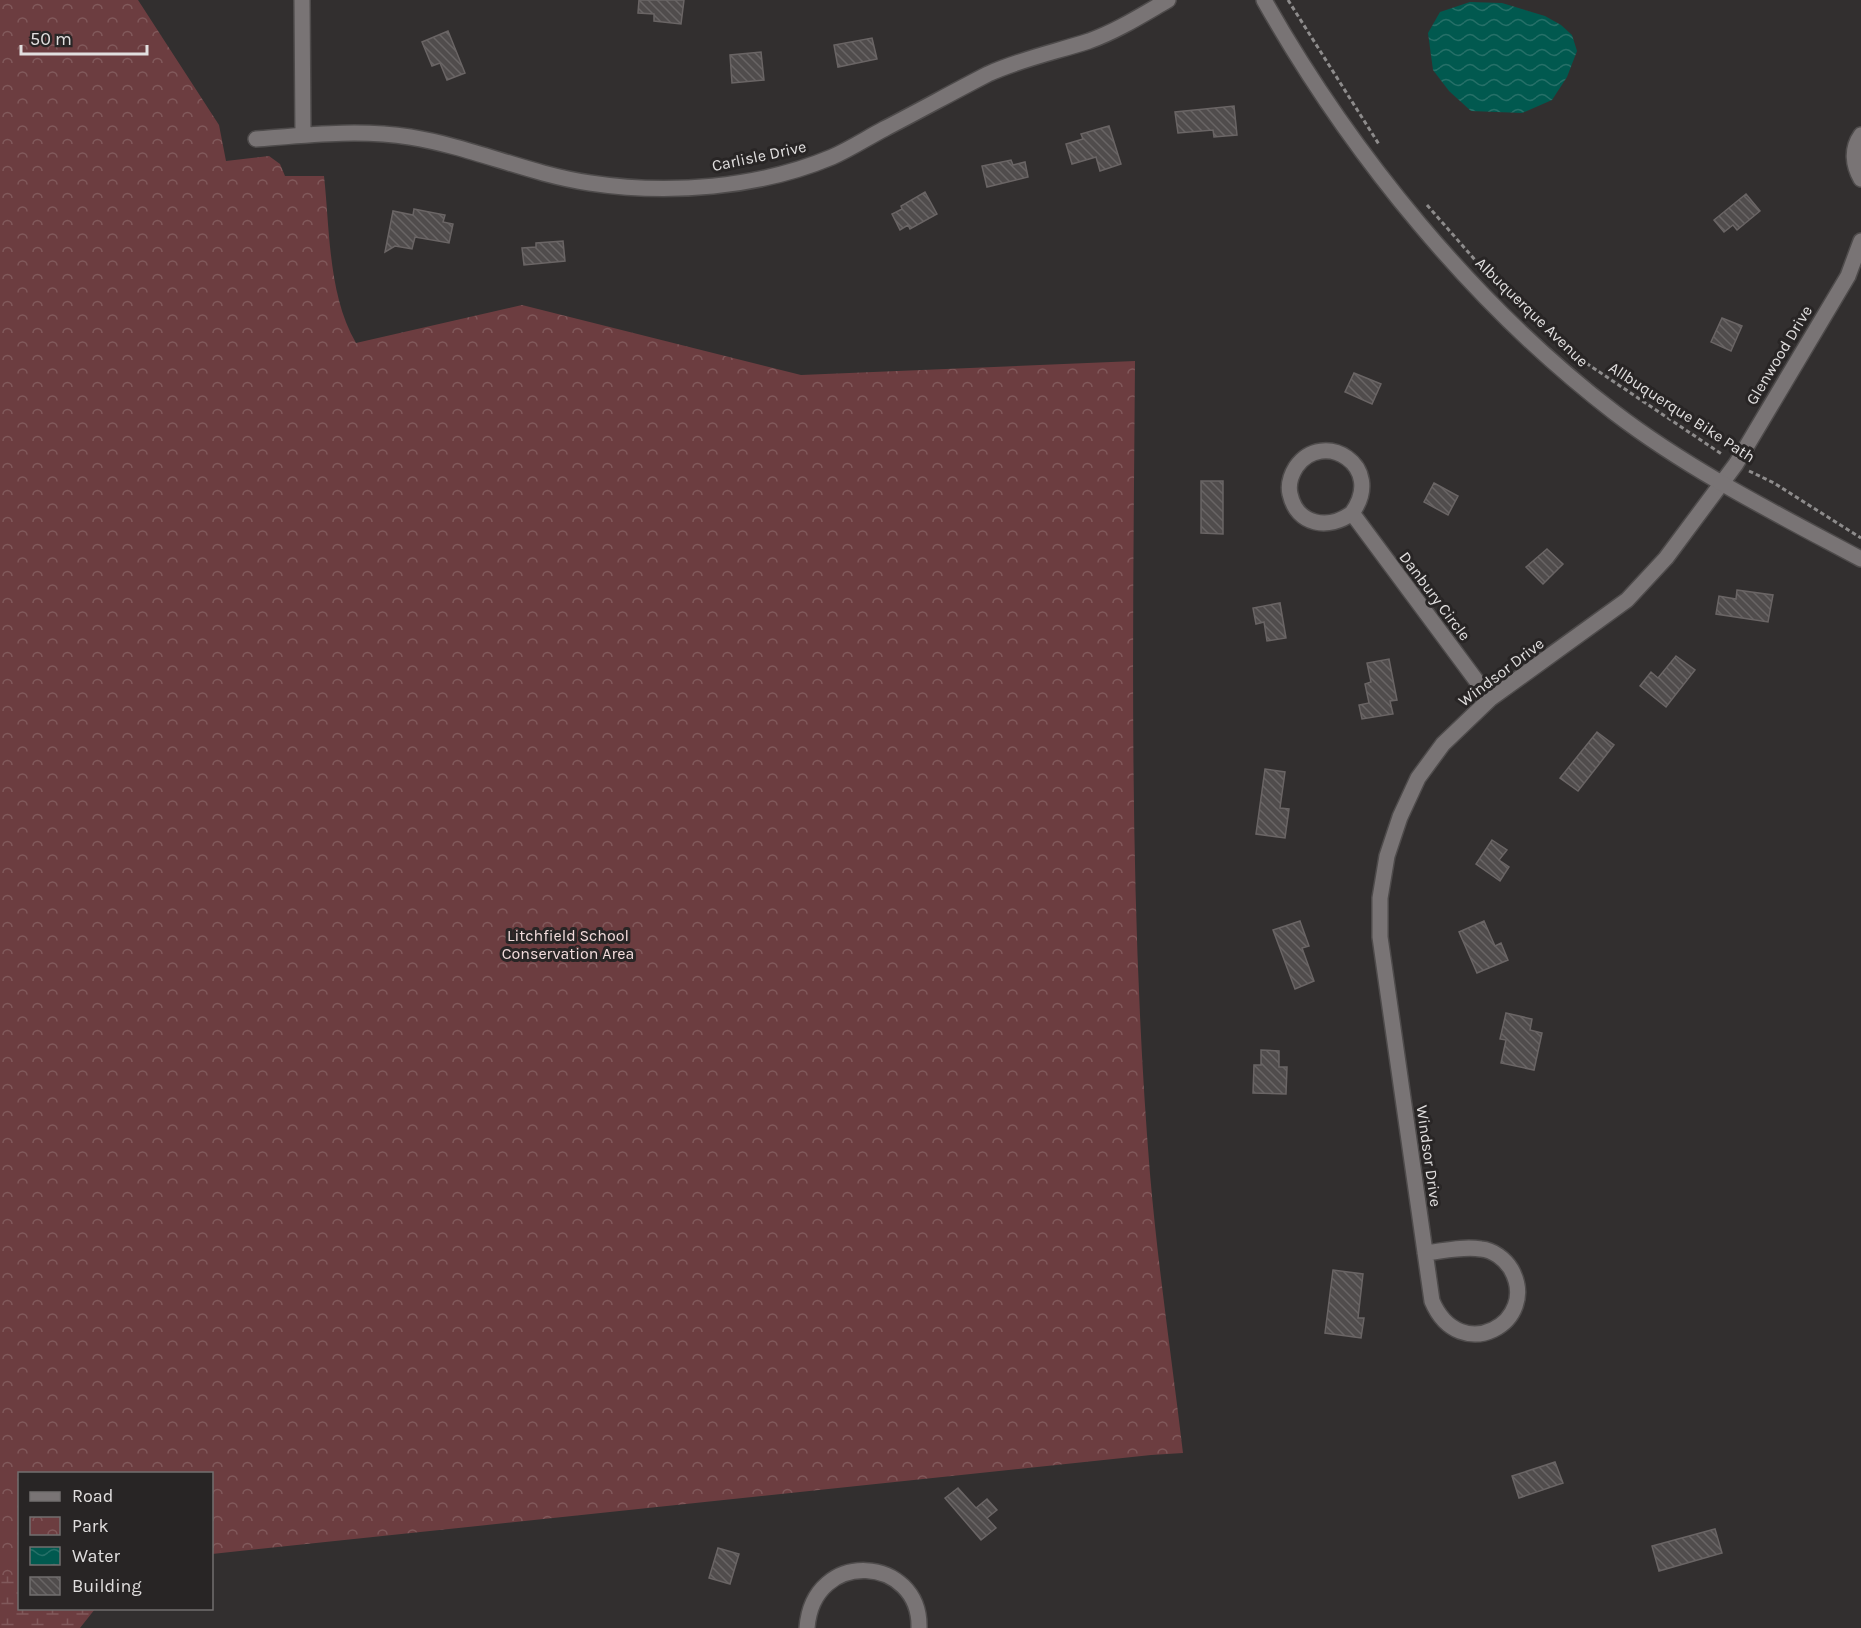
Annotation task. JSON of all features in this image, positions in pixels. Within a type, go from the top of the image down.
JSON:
[{"type":"street","points":[[302,0],[303,135]]},
{"type":"street","name":"Carlisle Drive","points":[[256,139],[348,133],[410,137],[556,177],[600,185],[658,188],[727,184],[797,169],[832,157],[988,74],[1011,64],[1110,32],[1167,0]]},
{"type":"street","name":"Albuquerque Avenue","points":[[1264,0],[1344,128],[1389,187],[1486,298],[1546,355],[1616,413],[1722,484],[1861,559]]},
{"type":"street","points":[[1861,135],[1854,153],[1855,166],[1861,179]]},
{"type":"street","name":"Glenwood Drive","points":[[1722,484],[1848,276],[1861,241]]},
{"type":"street","points":[[1324,451],[1342,455],[1357,467],[1362,479],[1362,491],[1359,503],[1352,513],[1331,524],[1309,520],[1299,513],[1290,492],[1290,480],[1301,460],[1324,451]]},
{"type":"street","name":"Windsor Drive","points":[[1425,1253],[1467,1248],[1482,1249],[1496,1254],[1508,1264],[1515,1277],[1518,1292],[1515,1306],[1507,1319],[1497,1328],[1484,1333],[1464,1333],[1446,1324],[1437,1314],[1432,1301],[1425,1253],[1380,937],[1380,898],[1387,856],[1400,817],[1418,778],[1443,744],[1490,699],[1627,600],[1666,558],[1722,484]]},
{"type":"street","name":"Danbury Circle","points":[[1352,513],[1490,699]]},
{"type":"street","points":[[807,1628],[808,1611],[825,1584],[838,1575],[870,1570],[883,1573],[905,1588],[917,1612],[919,1628]]},
{"type":"path","points":[[1287,0],[1384,152]]},
{"type":"path","name":"Allbuquerque Bike Path","points":[[1421,198],[1476,261],[1521,306],[1580,359],[1736,464],[1774,483],[1861,538]]},
{"type":"green space","name":"Litchfield School Conservation Area","points":[[0,0],[138,0],[219,125],[226,161],[269,156],[280,164],[285,176],[324,176],[335,283],[347,324],[356,343],[522,305],[801,375],[1135,361],[1134,768],[1138,971],[1150,1174],[1183,1453],[213,1554],[213,1472],[18,1472],[18,1574],[0,1576]]},
{"type":"green space","points":[[18,1547],[18,1610],[94,1610],[80,1628],[0,1628],[0,1558]]},
{"type":"water","points":[[1470,2],[1502,3],[1545,16],[1561,25],[1572,35],[1577,51],[1567,77],[1552,100],[1522,113],[1471,111],[1449,91],[1433,70],[1428,33],[1440,12]]},
{"type":"building","points":[[639,0],[684,0],[681,24],[654,21],[654,14],[638,13]]},
{"type":"building","points":[[448,31],[465,73],[447,80],[440,63],[432,66],[422,42]]},
{"type":"building","points":[[872,38],[877,59],[838,67],[834,45]]},
{"type":"building","points":[[761,52],[764,80],[732,83],[730,55]]},
{"type":"building","points":[[1234,106],[1237,135],[1214,137],[1213,130],[1178,133],[1175,112]]},
{"type":"building","points":[[1109,126],[1121,164],[1100,171],[1096,157],[1072,164],[1066,144],[1083,139],[1081,134]]},
{"type":"building","points":[[1011,160],[1013,165],[1025,162],[1028,177],[987,187],[982,166]]},
{"type":"building","points":[[925,192],[937,214],[910,229],[908,225],[900,230],[892,214]]},
{"type":"building","points":[[1746,194],[1760,211],[1737,230],[1733,225],[1724,232],[1714,220]]},
{"type":"building","points":[[414,209],[445,215],[443,222],[453,224],[449,243],[415,237],[412,249],[395,246],[385,252],[393,211],[413,215]]},
{"type":"building","points":[[563,241],[565,261],[524,265],[522,248],[536,247],[536,243]]},
{"type":"building","points":[[1722,318],[1742,326],[1731,351],[1711,342]]},
{"type":"building","points":[[1354,373],[1381,384],[1372,404],[1345,392]]},
{"type":"building","points":[[1201,481],[1223,481],[1223,534],[1201,533]]},
{"type":"building","points":[[1434,483],[1458,496],[1448,515],[1424,502]]},
{"type":"building","points":[[1547,549],[1563,564],[1543,584],[1526,567]]},
{"type":"building","points":[[1737,590],[1773,595],[1768,622],[1716,614],[1719,596],[1736,599]]},
{"type":"building","points":[[1280,603],[1286,638],[1267,641],[1264,622],[1256,624],[1253,608]]},
{"type":"building","points":[[1676,656],[1695,670],[1666,707],[1640,686],[1651,672],[1658,678]]},
{"type":"building","points":[[1389,659],[1397,700],[1390,701],[1393,714],[1362,719],[1359,705],[1369,703],[1365,684],[1371,682],[1367,663]]},
{"type":"building","points":[[1597,732],[1614,745],[1578,791],[1560,778]]},
{"type":"building","points":[[1265,769],[1285,772],[1280,808],[1289,809],[1285,838],[1256,834]]},
{"type":"building","points":[[1492,840],[1507,850],[1499,860],[1509,867],[1500,881],[1476,864]]},
{"type":"building","points":[[1300,921],[1309,946],[1302,948],[1314,981],[1295,989],[1273,930]]},
{"type":"building","points":[[1484,921],[1495,946],[1501,943],[1508,960],[1477,973],[1459,932]]},
{"type":"building","points":[[1506,1013],[1532,1019],[1530,1030],[1542,1033],[1534,1070],[1501,1063],[1506,1040],[1500,1039]]},
{"type":"building","points":[[1261,1050],[1279,1051],[1279,1067],[1287,1067],[1286,1094],[1253,1093],[1254,1065],[1261,1065]]},
{"type":"building","points":[[1333,1270],[1363,1274],[1358,1318],[1364,1318],[1361,1338],[1325,1333]]},
{"type":"building","points":[[1555,1462],[1563,1483],[1519,1498],[1512,1476]]},
{"type":"building","points":[[958,1488],[976,1508],[987,1499],[997,1510],[987,1518],[996,1528],[981,1540],[945,1498]]},
{"type":"building","points":[[1715,1529],[1722,1553],[1659,1571],[1652,1546]]},
{"type":"building","points":[[718,1548],[739,1554],[730,1584],[709,1578]]}]
